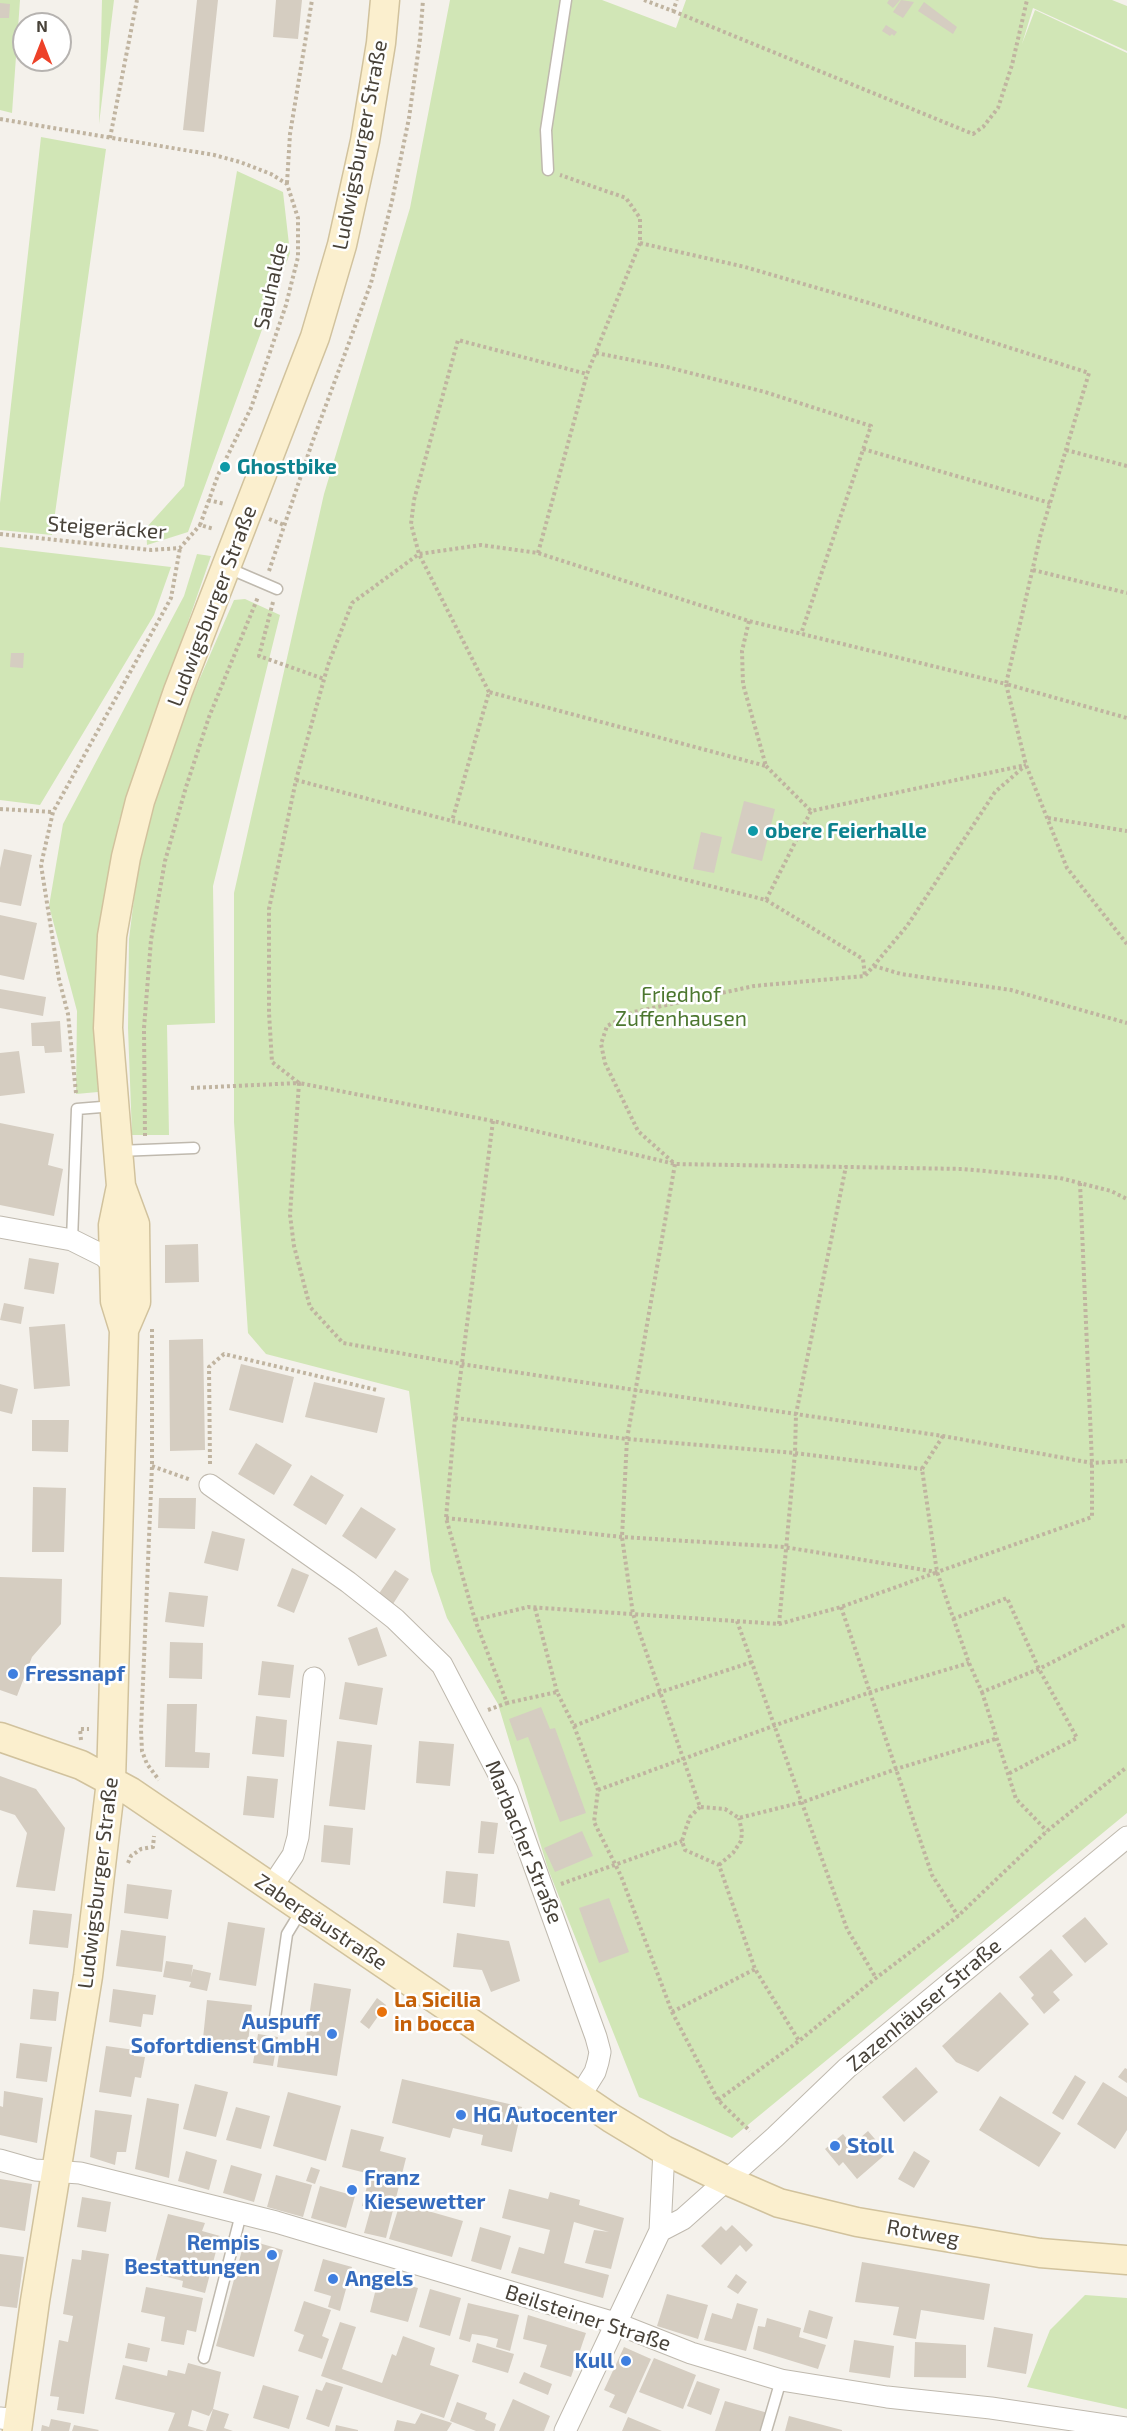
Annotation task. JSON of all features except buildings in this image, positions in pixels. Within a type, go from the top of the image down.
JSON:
[{"type":"main road","name":"Ludwigsburger Straße","points":[[12,2423],[88,1976],[111,1781],[124,1330],[103,1258],[132,1150],[114,1106],[108,1028],[112,936],[126,857],[140,801],[178,691],[315,337],[342,245],[365,141],[381,43],[385,0]]},
{"type":"main road","name":"Ludwigsburger Straße","points":[[121,1186],[135,1224],[136,1302],[124,1330]]},
{"type":"main road","name":"Zabergäustraße","points":[[0,1737],[81,1765],[111,1781],[580,2096],[664,2150],[726,2180]]},
{"type":"main road","name":"Rotweg","points":[[726,2180],[779,2203],[857,2222],[1040,2253],[1127,2260]]},
{"type":"street","points":[[0,1227],[72,1240],[103,1258]]},
{"type":"street","name":"Marbacher Straße","points":[[210,1485],[348,1582],[395,1619],[442,1665],[507,1790],[545,1890],[596,2037],[600,2052],[595,2072],[580,2096]]},
{"type":"street","points":[[272,1888],[293,1855],[298,1837],[314,1678]]},
{"type":"street","name":"Zazenhäuser Straße","points":[[726,2180],[847,2068],[1127,1837]]},
{"type":"street","points":[[565,2431],[660,2231],[664,2150]]},
{"type":"street","name":"Beilsteiner Straße","points":[[0,2160],[35,2170],[80,2173],[338,2240],[615,2323],[691,2353],[781,2380],[887,2397],[991,2408],[1127,2428]]},
{"type":"street","points":[[660,2231],[682,2219],[726,2180]]},
{"type":"lane","points":[[548,170],[546,130],[566,0]]},
{"type":"lane","points":[[227,568],[277,589]]},
{"type":"lane","points":[[72,1240],[78,1109],[114,1106]]},
{"type":"lane","points":[[132,1150],[194,1148]]},
{"type":"lane","points":[[274,2025],[287,1934],[302,1909]]},
{"type":"lane","points":[[204,2358],[241,2214]]},
{"type":"lane","points":[[766,2431],[781,2380]]},
{"type":"path","points":[[110,138],[137,0]]},
{"type":"path","points":[[0,119],[214,155],[271,174],[287,184],[290,134],[312,0]]},
{"type":"path","points":[[132,1150],[150,940],[165,861],[209,717],[275,558],[312,443],[371,283],[392,201],[409,118],[423,0]]},
{"type":"path","points":[[644,0],[973,134],[983,127],[998,108],[1012,65],[1027,0]]},
{"type":"path","points":[[673,11],[677,0]]},
{"type":"path","points":[[538,553],[587,374],[640,243],[640,218],[626,198],[548,170]]},
{"type":"path","name":"Sauhalde","points":[[208,500],[251,408],[286,305],[297,257],[298,237],[298,218],[287,184]]},
{"type":"path","points":[[640,243],[745,267],[869,303],[1089,373],[1050,503],[1006,684],[1026,765],[1067,868],[1127,944]]},
{"type":"path","points":[[452,821],[489,692],[419,554],[411,524],[414,500],[458,340],[587,374]]},
{"type":"path","points":[[596,353],[667,367],[765,392],[871,426],[801,634]]},
{"type":"path","points":[[863,449],[1050,503]]},
{"type":"path","points":[[1066,450],[1127,466]]},
{"type":"path","name":"Steigeräcker","points":[[0,534],[152,550],[180,548],[200,525]]},
{"type":"path","points":[[299,1083],[272,1062],[269,1013],[269,909],[296,780],[324,679],[352,603],[419,554],[481,545],[538,553],[749,621],[1006,684],[1127,718]]},
{"type":"path","points":[[78,1109],[68,1014],[59,979],[41,865],[53,812],[171,598],[180,548]]},
{"type":"path","points":[[1033,570],[1127,593]]},
{"type":"path","points":[[277,589],[259,656],[324,679]]},
{"type":"path","points":[[749,621],[742,651],[743,684],[766,766],[811,811]]},
{"type":"path","points":[[489,692],[766,766]]},
{"type":"path","points":[[811,811],[1026,765]]},
{"type":"path","points":[[675,1164],[638,1131],[604,1063],[601,1044],[607,1026],[634,1012],[754,986],[865,976],[907,926],[995,792],[1026,765]]},
{"type":"path","points":[[296,780],[766,900],[863,959],[865,976]]},
{"type":"path","points":[[0,809],[53,812]]},
{"type":"path","points":[[766,900],[811,811]]},
{"type":"path","points":[[1047,818],[1127,831]]},
{"type":"path","points":[[873,966],[901,975],[1011,990],[1127,1023]]},
{"type":"path","points":[[299,1083],[290,1215],[294,1246],[310,1307],[344,1343],[462,1364],[943,1436],[1092,1463],[1127,1461]]},
{"type":"path","points":[[191,1088],[299,1083],[493,1121],[675,1164],[963,1169],[1060,1178],[1111,1191],[1127,1199]]},
{"type":"path","points":[[493,1121],[455,1418],[446,1518],[475,1620],[507,1702],[557,1692]]},
{"type":"path","points":[[675,1164],[627,1439],[622,1537],[633,1614],[700,1807]]},
{"type":"path","points":[[779,1624],[784,1547],[795,1453],[796,1414],[846,1166]]},
{"type":"path","points":[[475,1620],[528,1607],[779,1624],[841,1607],[1092,1517],[1092,1463],[1080,1183]]},
{"type":"path","points":[[141,1730],[152,1466],[152,1325]]},
{"type":"path","points":[[152,1466],[210,1485],[209,1367],[224,1354],[377,1390]]},
{"type":"path","points":[[455,1418],[627,1439],[795,1453],[922,1469]]},
{"type":"path","points":[[943,1436],[922,1469],[937,1572],[969,1663],[982,1692],[995,1739],[1016,1799],[1047,1831]]},
{"type":"path","points":[[446,1518],[622,1537],[784,1547],[937,1572]]},
{"type":"path","points":[[953,1619],[1007,1598],[1040,1669],[1077,1738],[1008,1774]]},
{"type":"path","points":[[841,1607],[932,1875],[958,1916]]},
{"type":"path","points":[[535,1608],[557,1692],[574,1726],[598,1790],[594,1822],[621,1876],[672,2012],[718,2100],[764,2147]]},
{"type":"path","points":[[737,1621],[847,1929],[876,1978]]},
{"type":"path","points":[[982,1692],[1040,1669],[1127,1624]]},
{"type":"path","points":[[574,1726],[661,1692],[752,1662]]},
{"type":"path","points":[[598,1790],[871,1692],[969,1663]]},
{"type":"path","points":[[739,1818],[803,1802],[896,1769],[995,1739]]},
{"type":"path","points":[[718,2100],[799,2041],[876,1978],[958,1916],[1047,1831],[1127,1767]]},
{"type":"path","points":[[719,1864],[733,1853],[741,1841],[739,1818],[725,1809],[700,1807],[690,1817],[682,1841],[685,1850],[719,1864],[754,1969],[799,2041]]},
{"type":"path","points":[[545,1890],[682,1841]]},
{"type":"path","points":[[672,2012],[754,1969]]},
{"type":"green space","points":[[0,0],[20,0],[19,12],[12,12],[12,72],[15,72],[12,113],[0,110]]},
{"type":"green space","points":[[102,0],[114,0],[99,124]]},
{"type":"green space","name":"Friedhof Zuffenhausen","points":[[450,0],[602,0],[676,28],[686,0],[1112,0],[1127,6],[1127,51],[1033,8],[1022,44],[1035,10],[1127,53],[1127,1813],[732,2138],[639,2097],[548,1869],[498,1704],[447,1618],[431,1571],[409,1391],[266,1354],[248,1333],[234,1122],[234,893],[324,494],[410,208]]},
{"type":"green space","points":[[41,137],[106,149],[52,535],[0,530],[0,503]]},
{"type":"green space","points":[[237,171],[283,192],[290,253],[188,532],[147,545],[146,528],[184,486]]},
{"type":"green space","points":[[0,547],[171,567],[154,615],[40,805],[0,800]]},
{"type":"green space","points":[[197,554],[211,556],[119,821],[101,936],[96,1028],[98,1092],[76,1094],[77,1011],[49,906],[63,824],[184,596]]},
{"type":"green space","points":[[245,599],[280,615],[213,886],[215,1023],[167,1025],[169,1135],[132,1135],[128,1028],[129,939],[139,858],[151,805],[193,694],[234,600]]},
{"type":"green space","points":[[1085,2295],[1127,2298],[1127,2409],[1027,2387],[1050,2330]]},
{"type":"place","name":"Ghostbike","points":[[225,467]]},
{"type":"place","name":"obere Feierhalle","points":[[753,831]]},
{"type":"place","name":"Fressnapf","points":[[13,1674]]},
{"type":"place","name":"La Sicilia in bocca","points":[[382,2012]]},
{"type":"place","name":"Auspuff Sofortdienst GmbH","points":[[332,2034]]},
{"type":"place","name":"HG Autocenter","points":[[461,2115]]},
{"type":"place","name":"Stoll","points":[[835,2146]]},
{"type":"place","name":"Franz Kiesewetter","points":[[352,2190]]},
{"type":"place","name":"Rempis Bestattungen","points":[[272,2255]]},
{"type":"place","name":"Angels","points":[[333,2279]]},
{"type":"place","name":"Kull","points":[[626,2361]]}]
